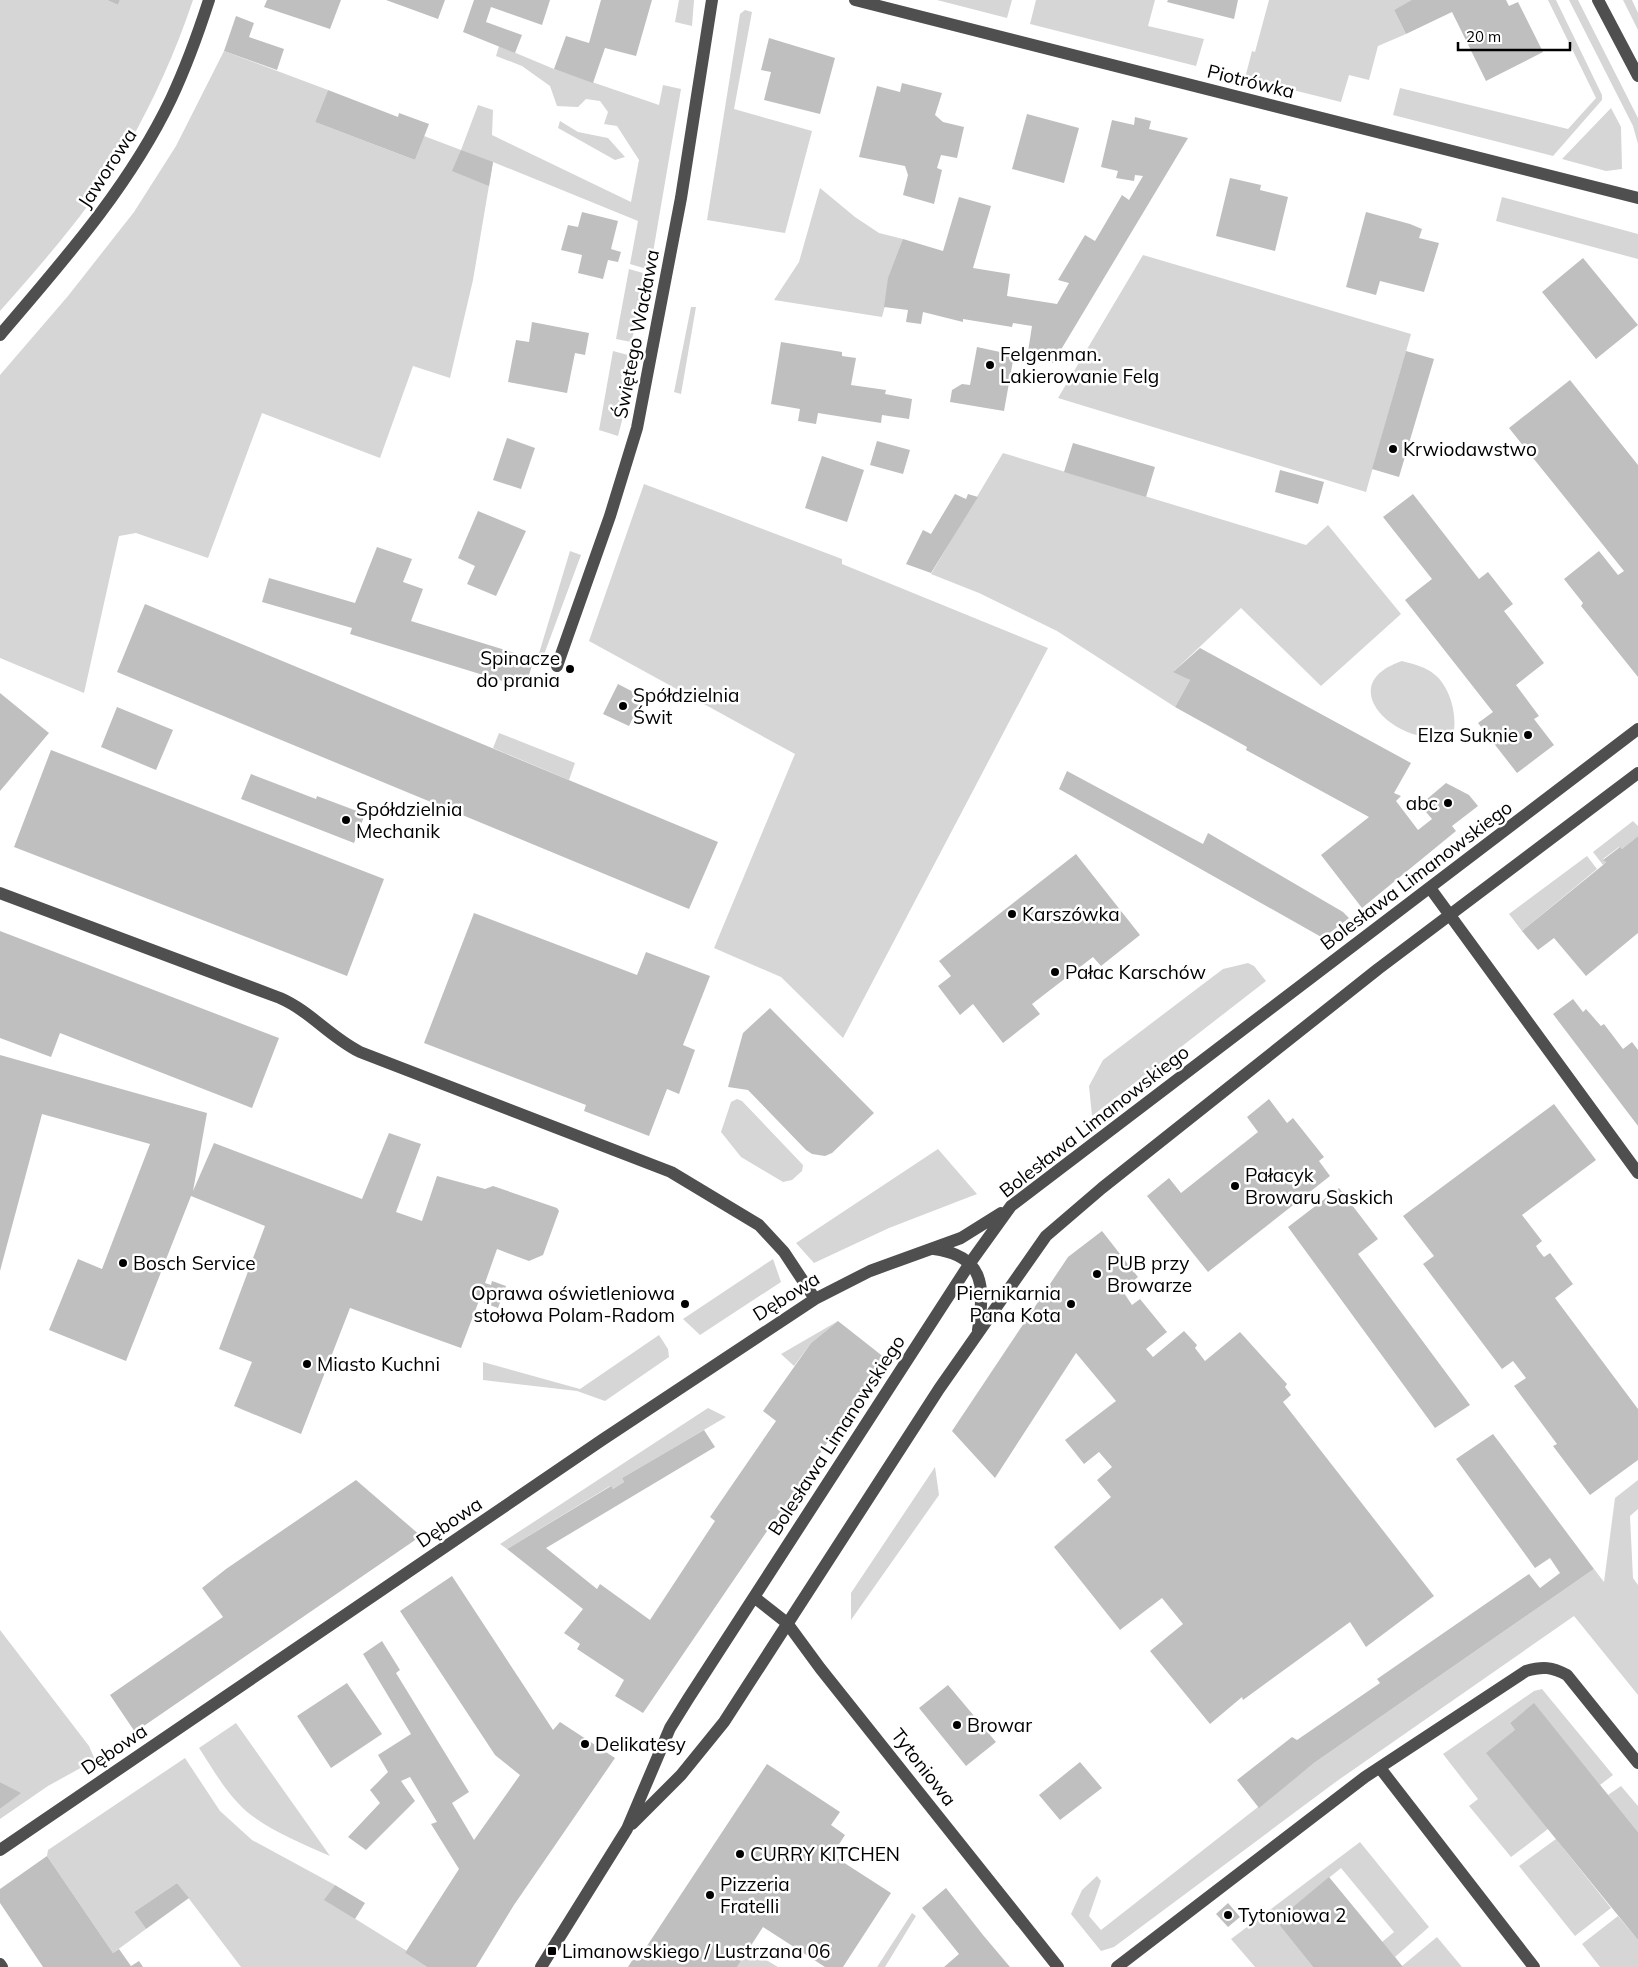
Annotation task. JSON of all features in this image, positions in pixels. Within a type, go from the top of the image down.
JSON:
[{"type":"street","name":"Jaworowa","points":[[0,335],[93,224],[119,188],[171,100],[193,47],[209,0]]},
{"type":"street","name":"Świętego Wacława","points":[[557,666],[610,516],[637,428],[681,198],[712,0]]},
{"type":"street","name":"Piotrówka","points":[[855,0],[1638,198]]},
{"type":"street","points":[[1598,0],[1638,76]]},
{"type":"street","name":"Bolesława Limanowskiego","points":[[541,1967],[627,1829],[670,1728],[970,1263],[1011,1206],[1638,729]]},
{"type":"street","name":"Bolesława Limanowskiego","points":[[627,1829],[682,1775],[707,1746],[977,1335],[1046,1236],[1073,1211],[1449,914],[1638,773]]},
{"type":"street","points":[[1430,888],[1638,1173]]},
{"type":"street","points":[[0,893],[280,998],[299,1006],[345,1045],[360,1052],[671,1172],[759,1225],[784,1252],[815,1299]]},
{"type":"street","name":"Dębowa","points":[[0,1850],[610,1435],[815,1299],[870,1271],[961,1238],[1011,1206]]},
{"type":"street","points":[[932,1248],[957,1254],[970,1263],[978,1276],[981,1294],[977,1335]]},
{"type":"street","name":"Tytoniowa","points":[[754,1597],[787,1623],[820,1668],[1058,1967]]},
{"type":"street","points":[[1117,1967],[1325,1807],[1526,1671],[1541,1666],[1555,1669],[1567,1675],[1638,1763]]},
{"type":"street","points":[[1380,1768],[1534,1967]]},
{"type":"shaded area","points":[[0,0],[107,0],[118,5],[120,0],[193,0],[163,76],[126,149],[83,213],[0,311]]},
{"type":"shaded area","points":[[679,0],[694,0],[692,26],[675,22]]},
{"type":"shaded area","points":[[937,0],[1012,0],[1007,18]]},
{"type":"shaded area","points":[[1036,0],[1155,0],[1148,26],[1204,39],[1196,66],[1030,24]]},
{"type":"shaded area","points":[[1269,0],[1412,1],[1394,10],[1406,34],[1378,46],[1369,80],[1349,75],[1341,102],[1245,78],[1252,51],[1255,52]]},
{"type":"shaded area","points":[[1548,0],[1556,0],[1602,95],[1602,100],[1553,156],[1393,115],[1400,88],[1568,129],[1596,98]]},
{"type":"shaded area","points":[[1569,0],[1578,0],[1638,118],[1638,144],[1633,126]]},
{"type":"shaded area","points":[[1623,0],[1632,0],[1638,13],[1638,30]]},
{"type":"shaded area","points":[[745,10],[752,12],[734,109],[812,131],[785,233],[707,220],[740,14]]},
{"type":"shaded area","points":[[499,46],[554,69],[659,105],[663,85],[681,89],[650,270],[630,264],[638,221],[493,162],[473,280],[450,378],[413,366],[380,458],[262,413],[208,558],[136,533],[119,536],[84,693],[0,658],[0,375],[68,296],[134,212],[176,146],[224,51],[328,90],[315,122],[415,160],[424,136],[461,150],[478,105],[493,110],[492,135],[631,202],[639,160],[617,126],[604,124],[608,112],[600,101],[586,99],[578,107],[557,106],[550,86],[522,66],[496,56]]},
{"type":"shaded area","points":[[1611,108],[1621,127],[1622,169],[1606,171],[1562,159]]},
{"type":"shaded area","points":[[560,121],[578,132],[608,138],[625,157],[615,160],[558,128]]},
{"type":"shaded area","points":[[820,188],[855,217],[879,233],[903,239],[882,317],[774,300],[799,262]]},
{"type":"shaded area","points":[[1502,197],[1638,234],[1638,259],[1496,221]]},
{"type":"shaded area","points":[[1143,255],[1411,334],[1366,492],[1058,398]]},
{"type":"shaded area","points":[[629,269],[650,275],[631,342],[616,339]]},
{"type":"shaded area","points":[[691,307],[696,307],[681,394],[674,392]]},
{"type":"shaded area","points":[[613,351],[628,355],[621,378],[628,397],[618,436],[599,430]]},
{"type":"shaded area","points":[[1003,453],[1306,545],[1328,525],[1401,614],[1321,686],[1241,608],[1174,671],[1190,680],[1175,707],[1057,631],[979,593],[931,574]]},
{"type":"shaded area","points":[[644,484],[842,559],[842,564],[1048,648],[843,1038],[781,977],[714,948],[795,754],[589,641]]},
{"type":"shaded area","points":[[570,551],[581,555],[542,660],[537,660]]},
{"type":"shaded area","points":[[1402,661],[1419,666],[1440,679],[1451,702],[1454,719],[1453,735],[1433,738],[1413,734],[1395,726],[1381,714],[1372,700],[1372,686],[1381,672]]},
{"type":"shaded area","points":[[499,733],[575,763],[569,780],[493,748]]},
{"type":"shaded area","points":[[1633,821],[1638,826],[1638,836],[1622,849],[1619,847],[1603,859],[1606,862],[1603,865],[1593,852]]},
{"type":"shaded area","points":[[1587,856],[1597,869],[1522,931],[1509,914]]},
{"type":"shaded area","points":[[1248,963],[1254,966],[1266,981],[1092,1116],[1089,1086],[1103,1060],[1223,969]]},
{"type":"shaded area","points":[[737,1099],[742,1101],[803,1165],[802,1171],[792,1180],[783,1182],[741,1157],[721,1132],[731,1102]]},
{"type":"shaded area","points":[[938,1149],[977,1194],[889,1228],[814,1263],[796,1243]]},
{"type":"shaded area","points":[[773,1259],[781,1282],[700,1335],[683,1319]]},
{"type":"shaded area","points":[[838,1321],[811,1343],[794,1366],[781,1354]]},
{"type":"shaded area","points":[[659,1335],[668,1349],[669,1357],[605,1401],[577,1391],[483,1380],[483,1362],[580,1389]]},
{"type":"shaded area","points":[[708,1408],[726,1417],[622,1478],[624,1482],[613,1489],[610,1486],[507,1549],[500,1544]]},
{"type":"shaded area","points":[[935,1467],[939,1495],[851,1620],[851,1593]]},
{"type":"shaded area","points":[[1638,1480],[1638,1509],[1630,1516],[1633,1578],[1638,1585],[1638,1695],[1574,1616],[1337,1781],[1114,1947],[1101,1951],[1071,1914],[1082,1890],[1097,1876],[1101,1881],[1089,1916],[1101,1930],[1314,1763],[1594,1569],[1604,1582],[1615,1498]]},
{"type":"shaded area","points":[[0,1630],[89,1746],[95,1760],[48,1786],[0,1819],[0,1809],[20,1793],[0,1782]]},
{"type":"shaded area","points":[[1542,1689],[1613,1775],[1600,1785],[1534,1704],[1510,1723],[1515,1730],[1548,1829],[1511,1857],[1469,1806],[1478,1799],[1443,1754],[1534,1691]]},
{"type":"shaded area","points":[[236,1723],[330,1856],[289,1838],[251,1815],[222,1784],[199,1748]]},
{"type":"shaded area","points":[[185,1758],[220,1811],[252,1840],[335,1885],[325,1900],[407,1951],[405,1953],[427,1967],[241,1967],[177,1883],[134,1912],[146,1929],[113,1953],[47,1856],[48,1850]]},
{"type":"shaded area","points":[[1621,1786],[1638,1806],[1638,1832],[1608,1795]]},
{"type":"shaded area","points":[[1556,1839],[1611,1908],[1575,1936],[1519,1866]]},
{"type":"shaded area","points":[[1360,1842],[1429,1927],[1395,1957],[1382,1942],[1394,1932],[1341,1868],[1276,1921],[1313,1967],[1255,1967],[1231,1939]]},
{"type":"shaded area","points":[[912,1913],[916,1916],[885,1967],[877,1967]]},
{"type":"shaded area","points":[[1618,1916],[1638,1940],[1638,1967],[1600,1967],[1582,1944]]},
{"type":"shaded area","points":[[1437,1937],[1462,1967],[1402,1966]]},
{"type":"shaded area","points":[[748,1949],[778,1967],[737,1967]]},
{"type":"building","points":[[107,0],[120,0],[118,5]]},
{"type":"building","points":[[267,0],[341,0],[330,29],[264,7]]},
{"type":"building","points":[[386,0],[445,0],[438,19]]},
{"type":"building","points":[[474,0],[550,0],[542,25],[491,7],[486,22],[522,35],[515,53],[463,32]]},
{"type":"building","points":[[601,0],[652,0],[636,56],[605,48],[593,83],[554,69],[566,36],[589,43]]},
{"type":"building","points":[[1168,0],[1238,0],[1234,19],[1167,2]]},
{"type":"building","points":[[1412,0],[1506,0],[1509,6],[1518,2],[1543,52],[1486,81],[1452,12],[1406,34],[1394,10]]},
{"type":"building","points":[[236,16],[254,23],[249,37],[284,49],[277,70],[224,51]]},
{"type":"building","points":[[769,38],[835,58],[820,114],[764,100],[771,72],[761,70]]},
{"type":"building","points":[[902,83],[942,93],[935,115],[943,122],[964,127],[957,158],[941,155],[937,168],[942,170],[934,204],[903,195],[908,175],[905,166],[859,157],[877,86],[900,92]]},
{"type":"building","points":[[328,90],[398,117],[399,113],[429,124],[415,160],[315,122]]},
{"type":"building","points":[[1027,114],[1079,128],[1064,183],[1012,169]]},
{"type":"building","points":[[1135,117],[1151,121],[1149,129],[1188,138],[1053,363],[1027,358],[1032,326],[1013,323],[1012,327],[963,319],[963,322],[923,312],[921,324],[906,322],[908,310],[884,307],[888,278],[903,239],[943,251],[959,197],[991,206],[973,268],[1010,274],[1007,296],[1057,304],[1069,283],[1058,280],[1085,235],[1095,241],[1122,195],[1129,200],[1143,176],[1135,175],[1134,181],[1116,178],[1118,171],[1101,167],[1112,120],[1134,125]]},
{"type":"building","points":[[461,150],[493,162],[489,186],[452,171]]},
{"type":"building","points":[[1230,178],[1261,185],[1260,190],[1288,197],[1275,251],[1216,236]]},
{"type":"building","points":[[582,212],[618,221],[611,249],[621,252],[618,262],[608,260],[603,279],[578,273],[582,255],[561,250],[568,225],[578,227]]},
{"type":"building","points":[[1366,212],[1422,229],[1419,238],[1439,243],[1424,292],[1380,281],[1376,295],[1346,287]]},
{"type":"building","points":[[1583,258],[1638,325],[1596,359],[1542,292]]},
{"type":"building","points":[[532,322],[589,333],[585,355],[575,353],[567,393],[508,382],[516,340],[529,342]]},
{"type":"building","points":[[781,342],[842,352],[842,356],[856,358],[851,385],[886,390],[885,394],[912,399],[909,419],[882,415],[881,423],[818,413],[816,424],[798,421],[800,409],[771,404]]},
{"type":"building","points":[[977,347],[1014,355],[1004,411],[950,402],[952,390],[962,384],[970,385]]},
{"type":"building","points":[[1406,351],[1434,359],[1399,477],[1372,469]]},
{"type":"building","points":[[1570,380],[1638,465],[1638,677],[1581,606],[1583,603],[1564,579],[1599,551],[1618,575],[1624,571],[1509,428]]},
{"type":"building","points":[[507,438],[535,448],[521,489],[493,480]]},
{"type":"building","points":[[877,441],[910,450],[903,474],[870,465]]},
{"type":"building","points":[[1073,443],[1155,467],[1146,497],[1064,472]]},
{"type":"building","points":[[822,456],[864,470],[847,522],[805,508]]},
{"type":"building","points":[[1280,470],[1324,482],[1318,504],[1275,492]]},
{"type":"building","points":[[955,494],[966,499],[968,494],[978,497],[931,573],[906,564],[923,530],[931,534]]},
{"type":"building","points":[[1413,494],[1479,579],[1488,572],[1513,604],[1504,611],[1544,663],[1516,685],[1539,716],[1534,719],[1554,745],[1517,773],[1478,723],[1493,712],[1405,600],[1432,579],[1383,517]]},
{"type":"building","points":[[478,511],[526,531],[496,596],[467,584],[475,566],[458,558]]},
{"type":"building","points":[[377,547],[412,559],[403,582],[423,589],[411,621],[534,659],[525,688],[350,634],[352,628],[262,602],[269,578],[355,603]]},
{"type":"building","points":[[145,604],[718,842],[689,909],[117,672]]},
{"type":"building","points":[[1200,648],[1411,763],[1394,793],[1401,796],[1396,801],[1418,830],[1432,819],[1420,805],[1446,783],[1469,795],[1478,806],[1452,826],[1456,831],[1362,908],[1321,855],[1369,817],[1246,750],[1247,747],[1175,707],[1190,680],[1173,672]]},
{"type":"building","name":"Spółdzielnia Świt","points":[[618,684],[643,697],[629,726],[603,714]]},
{"type":"building","points":[[0,693],[49,733],[0,791]]},
{"type":"building","points":[[117,707],[173,730],[156,770],[101,747]]},
{"type":"building","points":[[51,750],[384,879],[347,976],[14,847]]},
{"type":"building","points":[[1067,771],[1203,844],[1208,833],[1343,912],[1349,918],[1323,938],[1059,789]]},
{"type":"building","points":[[251,774],[316,799],[317,796],[365,814],[354,843],[241,799]]},
{"type":"building","points":[[1638,836],[1638,933],[1586,976],[1554,938],[1538,950],[1522,931],[1603,865],[1606,862],[1603,860],[1620,847],[1622,849]]},
{"type":"building","points":[[1076,854],[1140,935],[1101,966],[1093,957],[1032,1004],[1040,1014],[1003,1043],[973,1004],[960,1015],[938,986],[951,976],[939,961]]},
{"type":"building","points":[[474,913],[637,975],[646,952],[710,976],[683,1045],[695,1050],[679,1094],[667,1089],[649,1136],[584,1111],[586,1105],[424,1043]]},
{"type":"building","points":[[0,931],[279,1038],[252,1108],[60,1033],[51,1057],[0,1038]]},
{"type":"building","points":[[1573,999],[1583,1012],[1586,1009],[1601,1026],[1604,1024],[1623,1049],[1632,1042],[1638,1050],[1638,1126],[1553,1014]]},
{"type":"building","points":[[770,1008],[874,1113],[832,1153],[825,1156],[812,1154],[806,1150],[748,1090],[728,1087],[743,1033]]},
{"type":"building","points":[[0,1055],[207,1113],[193,1191],[214,1143],[362,1199],[389,1133],[421,1144],[396,1212],[422,1221],[437,1176],[485,1189],[493,1186],[557,1208],[559,1211],[543,1255],[529,1261],[497,1249],[485,1283],[491,1285],[492,1281],[506,1286],[498,1308],[484,1303],[485,1300],[480,1298],[461,1348],[350,1308],[301,1434],[234,1406],[252,1362],[219,1349],[265,1226],[191,1196],[126,1361],[49,1330],[78,1259],[102,1269],[150,1144],[42,1114],[0,1271]]},
{"type":"building","points":[[1269,1099],[1287,1123],[1293,1118],[1324,1157],[1319,1161],[1330,1176],[1208,1272],[1147,1196],[1169,1178],[1181,1193],[1258,1132],[1247,1117]]},
{"type":"building","points":[[1554,1104],[1596,1160],[1522,1215],[1542,1241],[1536,1246],[1539,1251],[1544,1257],[1550,1253],[1573,1284],[1555,1298],[1638,1409],[1638,1460],[1590,1495],[1553,1446],[1557,1444],[1514,1386],[1526,1378],[1513,1361],[1502,1369],[1423,1264],[1434,1256],[1403,1216]]},
{"type":"building","points":[[1339,1188],[1378,1239],[1358,1254],[1470,1405],[1435,1428],[1288,1227]]},
{"type":"building","points":[[1102,1231],[1138,1277],[1122,1290],[1132,1305],[1140,1299],[1167,1332],[1146,1349],[1153,1357],[1184,1331],[1197,1345],[1195,1348],[1205,1361],[1240,1332],[1287,1384],[1285,1387],[1291,1395],[1283,1402],[1434,1596],[1366,1647],[1350,1622],[1243,1700],[1242,1697],[1210,1724],[1150,1651],[1183,1624],[1162,1598],[1120,1630],[1054,1547],[1111,1497],[1097,1480],[1112,1467],[1099,1452],[1084,1464],[1065,1440],[1116,1401],[1076,1353],[995,1478],[952,1431],[1068,1257]]},
{"type":"building","points":[[838,1321],[885,1358],[643,1713],[615,1696],[624,1680],[577,1649],[580,1644],[564,1633],[583,1609],[507,1549],[611,1486],[613,1489],[624,1482],[622,1478],[704,1430],[715,1447],[546,1548],[597,1589],[600,1584],[650,1620],[715,1521],[710,1517],[776,1421],[763,1411],[811,1343]]},
{"type":"building","points":[[1493,1434],[1594,1569],[1314,1763],[1259,1808],[1237,1780],[1292,1737],[1297,1740],[1380,1683],[1377,1679],[1529,1574],[1540,1588],[1560,1573],[1550,1558],[1535,1568],[1456,1459]]},
{"type":"building","points":[[356,1480],[421,1536],[135,1732],[110,1695],[223,1617],[202,1588],[226,1569]]},
{"type":"building","points":[[452,1576],[553,1730],[560,1722],[615,1758],[514,1905],[476,1967],[427,1967],[405,1953],[459,1869],[431,1824],[437,1822],[410,1777],[401,1781],[415,1801],[366,1850],[348,1837],[380,1803],[370,1790],[388,1772],[378,1755],[411,1734],[363,1654],[382,1641],[400,1670],[396,1673],[469,1792],[452,1803],[474,1840],[520,1775],[495,1755],[400,1611]]},
{"type":"building","points":[[347,1683],[382,1734],[331,1768],[297,1716]]},
{"type":"building","name":"Browar","points":[[948,1685],[996,1742],[966,1766],[919,1708]]},
{"type":"building","points":[[1534,1703],[1638,1832],[1638,1940],[1486,1753],[1515,1730],[1510,1723]]},
{"type":"building","points":[[1080,1762],[1102,1788],[1060,1820],[1039,1795]]},
{"type":"building","points":[[767,1764],[840,1812],[831,1825],[845,1835],[832,1855],[891,1893],[843,1967],[825,1967],[763,1927],[737,1967],[628,1967],[633,1959],[637,1961]]},
{"type":"building","points":[[0,1782],[21,1793],[0,1809]]},
{"type":"building","points":[[47,1856],[113,1953],[119,1949],[131,1966],[139,1961],[143,1967],[43,1967],[0,1903],[0,1889]]},
{"type":"building","points":[[1329,1877],[1403,1967],[1313,1967],[1276,1921]]},
{"type":"building","points":[[177,1883],[189,1898],[146,1929],[134,1912]]},
{"type":"building","points":[[335,1885],[365,1903],[355,1919],[324,1900]]},
{"type":"building","points":[[946,1888],[1010,1967],[944,1967],[959,1954],[922,1908]]},
{"type":"building","name":"Tytoniowa 2","points":[[1228,1903],[1240,1917],[1228,1927],[1216,1914]]},
{"type":"place","name":"Felgenman. Lakierowanie Felg","points":[[990,365]]},
{"type":"place","name":"Krwiodawstwo","points":[[1393,449]]},
{"type":"place","name":"Spinacze do prania","points":[[570,669]]},
{"type":"place","name":"Spółdzielnia Świt","points":[[623,706]]},
{"type":"place","name":"Elza Suknie","points":[[1528,735]]},
{"type":"place","name":"abc","points":[[1448,803]]},
{"type":"place","name":"Spółdzielnia Mechanik","points":[[346,820]]},
{"type":"place","name":"Karszówka","points":[[1012,914]]},
{"type":"place","name":"Pałac Karschów","points":[[1055,972]]},
{"type":"place","name":"Pałacyk Browaru Saskich","points":[[1235,1186]]},
{"type":"place","name":"Bosch Service","points":[[123,1263]]},
{"type":"place","name":"PUB przy Browarze","points":[[1097,1274]]},
{"type":"place","name":"Oprawa oświetleniowa stołowa Polam-Radom","points":[[685,1304]]},
{"type":"place","name":"Piernikarnia Pana Kota","points":[[1071,1304]]},
{"type":"place","name":"Miasto Kuchni","points":[[307,1364]]},
{"type":"place","name":"Browar","points":[[957,1725]]},
{"type":"place","name":"Delikatesy","points":[[585,1744]]},
{"type":"place","name":"CURRY KITCHEN","points":[[740,1854]]},
{"type":"place","name":"Pizzeria Fratelli","points":[[710,1895]]},
{"type":"place","name":"Tytoniowa 2","points":[[1228,1915]]},
{"type":"place","name":"Limanowskiego / Lustrzana 06","points":[[552,1951]]}]
